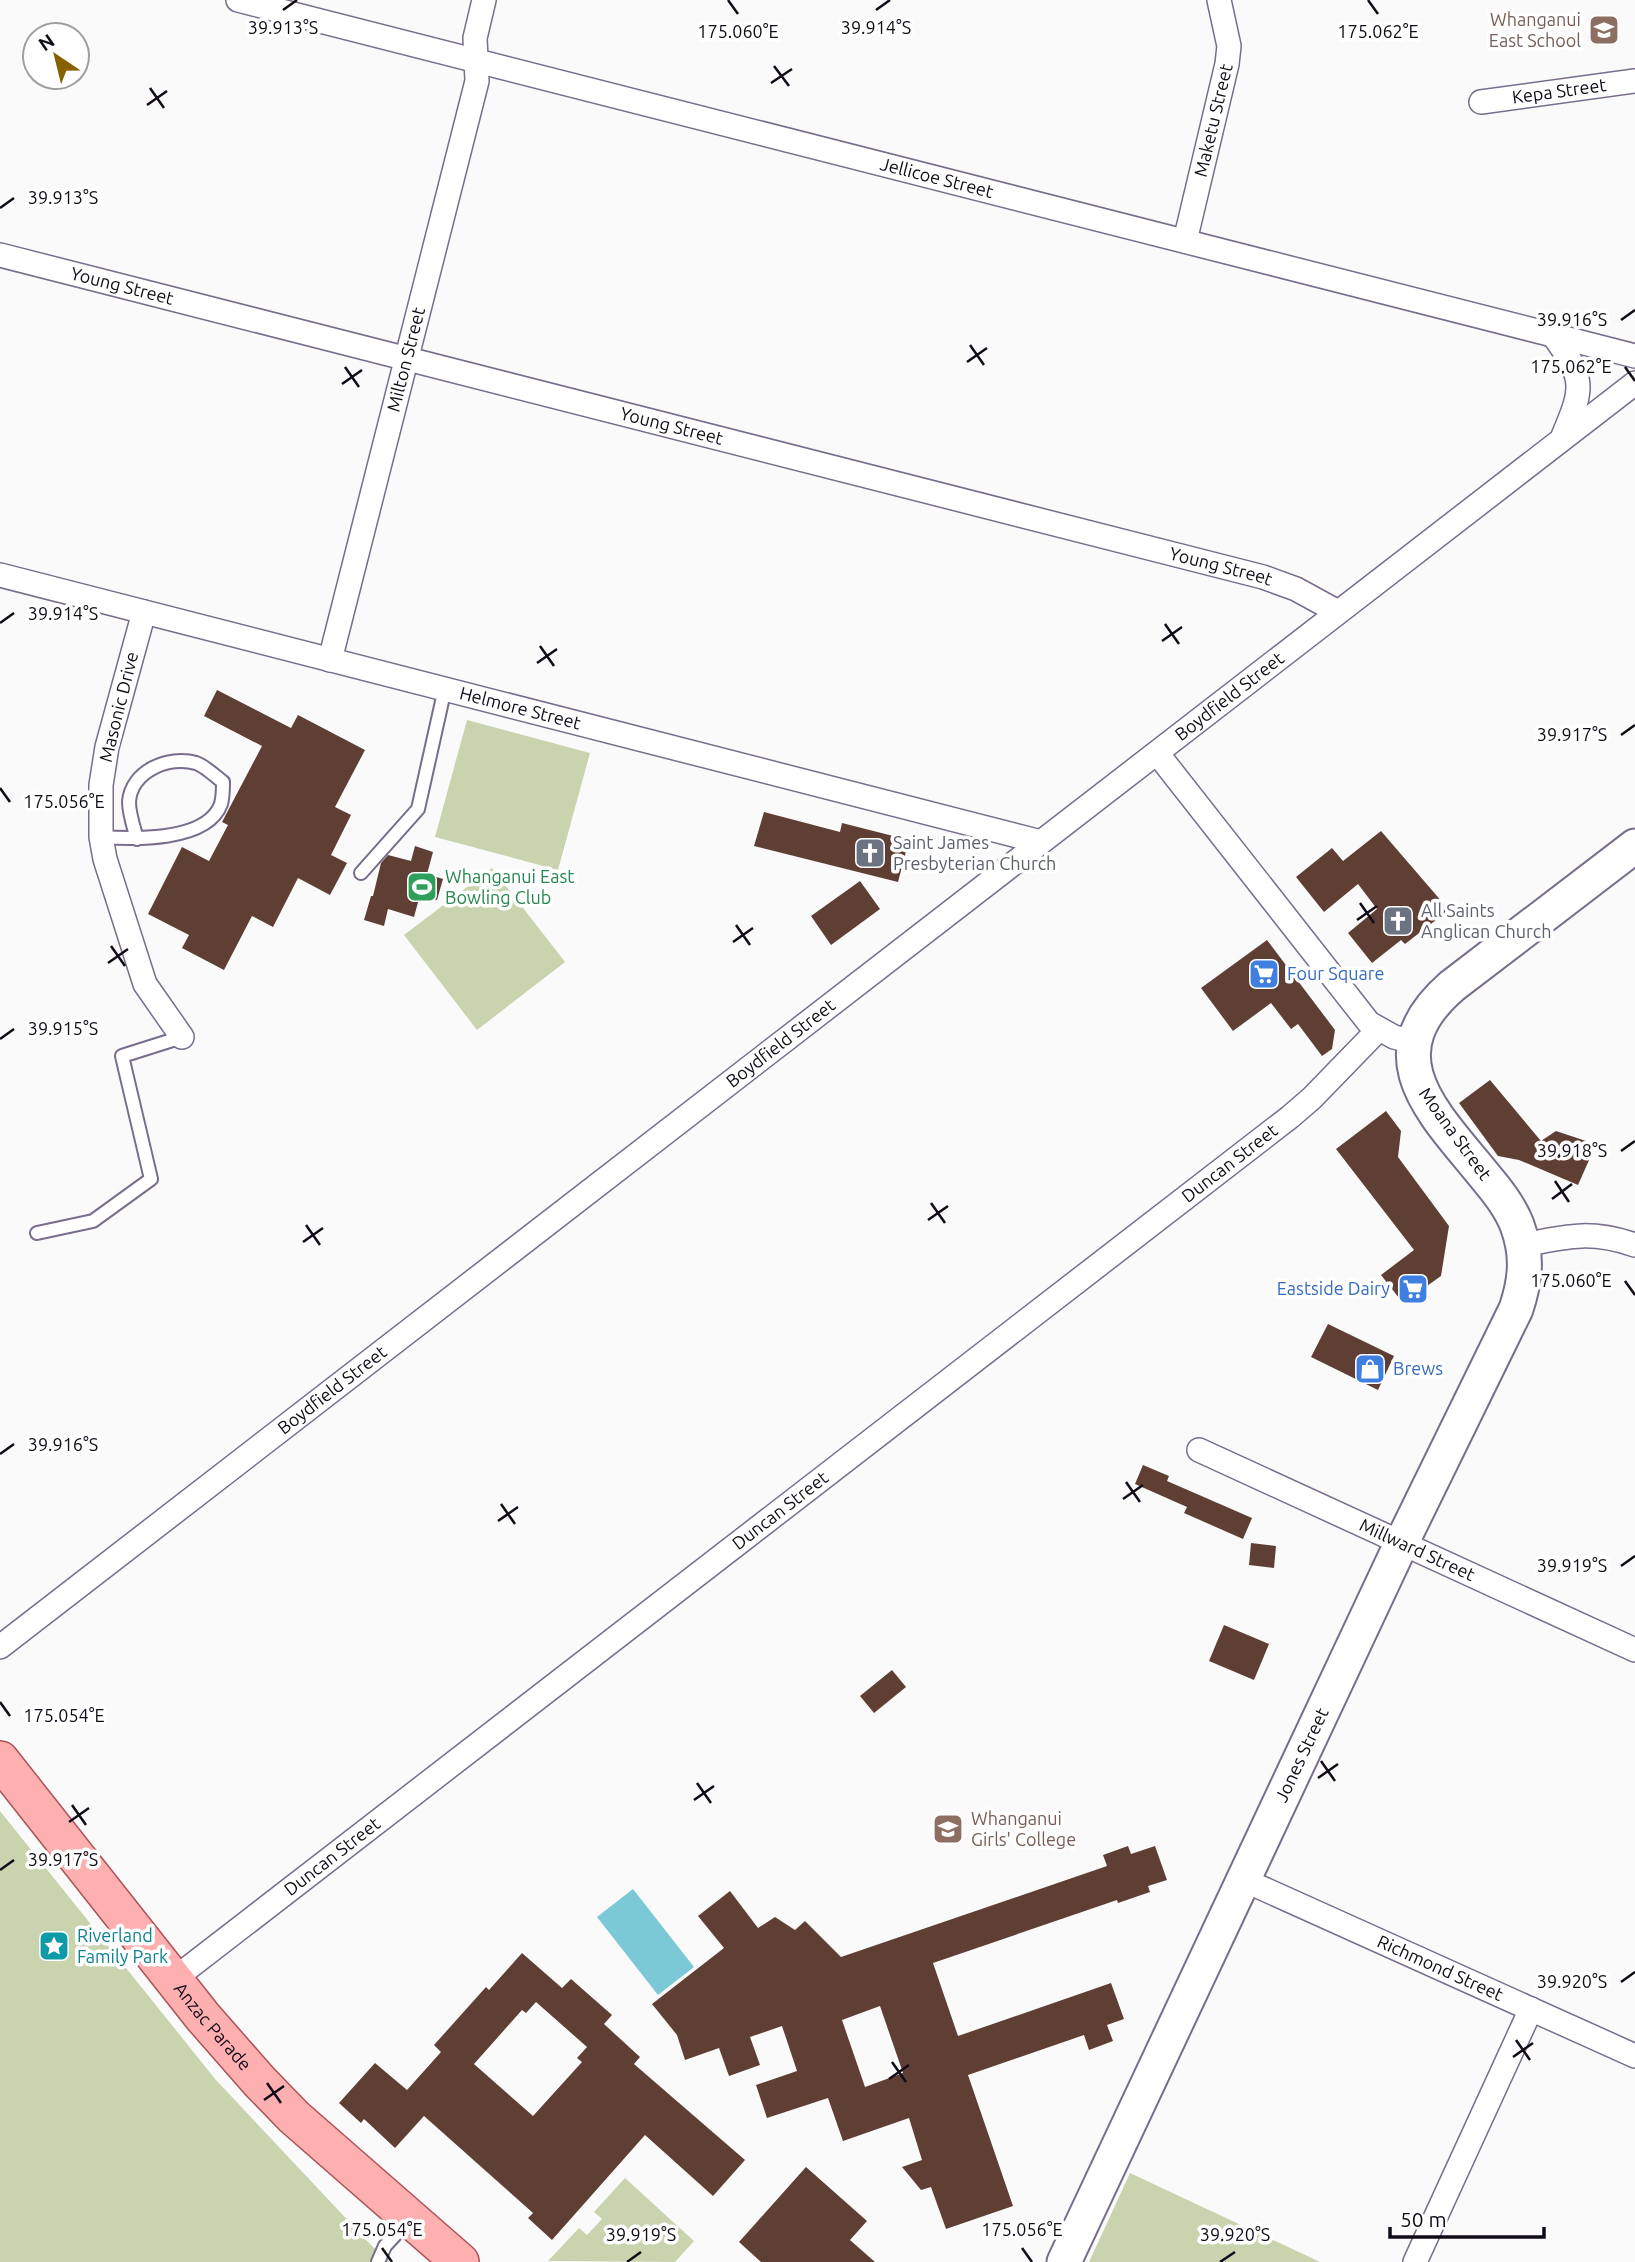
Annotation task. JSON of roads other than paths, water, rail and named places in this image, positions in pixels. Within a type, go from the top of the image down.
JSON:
[{"type":"main road","points":[[1414,1042],[1426,1012],[1437,998],[1635,846]]},
{"type":"main road","name":"Moana Street","points":[[1414,1042],[1414,1072],[1424,1097],[1505,1203],[1517,1222],[1523,1245]]},
{"type":"main road","name":"Jones Street","points":[[1064,2262],[1401,1544],[1516,1309],[1524,1284],[1526,1262],[1523,1245]]},
{"type":"main road","name":"Anzac Parade","points":[[0,1760],[234,2053],[294,2117],[460,2262]]},
{"type":"street","name":"Jellicoe Street","points":[[238,0],[1635,356]]},
{"type":"street","name":"Milton Street","points":[[330,660],[477,81],[475,38],[484,0]]},
{"type":"street","name":"Maketu Street","points":[[1185,241],[1227,64],[1228,46],[1219,0]]},
{"type":"street","name":"Kepa Street","points":[[1481,102],[1635,81]]},
{"type":"street","name":"Young Street","points":[[0,256],[1263,578],[1296,589],[1338,612]]},
{"type":"street","points":[[1553,335],[1575,368],[1578,381],[1579,397],[1562,439]]},
{"type":"street","name":"Boydfield Street","points":[[0,1647],[1635,383]]},
{"type":"street","name":"Helmore Street","points":[[0,575],[1041,842]]},
{"type":"street","name":"Masonic Drive","points":[[144,612],[107,747],[101,785],[100,837],[145,984],[182,1037]]},
{"type":"street","points":[[1157,753],[1369,1023],[1378,1030],[1414,1042]]},
{"type":"street","name":"Duncan Street","points":[[174,1979],[1290,1117],[1378,1030]]},
{"type":"street","points":[[1523,1245],[1565,1236],[1585,1235],[1610,1237],[1635,1245]]},
{"type":"street","name":"Millward Street","points":[[1199,1450],[1635,1650]]},
{"type":"street","name":"Richmond Street","points":[[1244,1880],[1635,2056]]},
{"type":"street","points":[[1415,2262],[1531,2009]]},
{"type":"lane","points":[[361,873],[418,809],[445,688]]},
{"type":"lane","points":[[100,837],[137,839],[195,829],[220,805],[223,782],[197,763],[173,761],[145,773],[136,779],[129,799],[137,839]]},
{"type":"lane","points":[[37,1233],[93,1221],[151,1179],[122,1056],[182,1037]]},
{"type":"lane","points":[[378,2262],[384,2246],[411,2218]]},
{"type":"water","points":[[633,1889],[694,1967],[658,1995],[597,1917]]},
{"type":"place","name":"Whanganui East School","points":[[1604,30]]},
{"type":"place","name":"Saint James Presbyterian Church","points":[[870,853]]},
{"type":"place","name":"Whanganui East Bowling Club","points":[[422,887]]},
{"type":"place","name":"All Saints Anglican Church","points":[[1398,921]]},
{"type":"place","name":"Four Square","points":[[1264,974]]},
{"type":"place","name":"Eastside Dairy","points":[[1413,1289]]},
{"type":"place","name":"Brews","points":[[1370,1369]]},
{"type":"place","name":"Whanganui Girls' College","points":[[948,1829]]},
{"type":"place","name":"Riverland Family Park","points":[[54,1946]]}]
